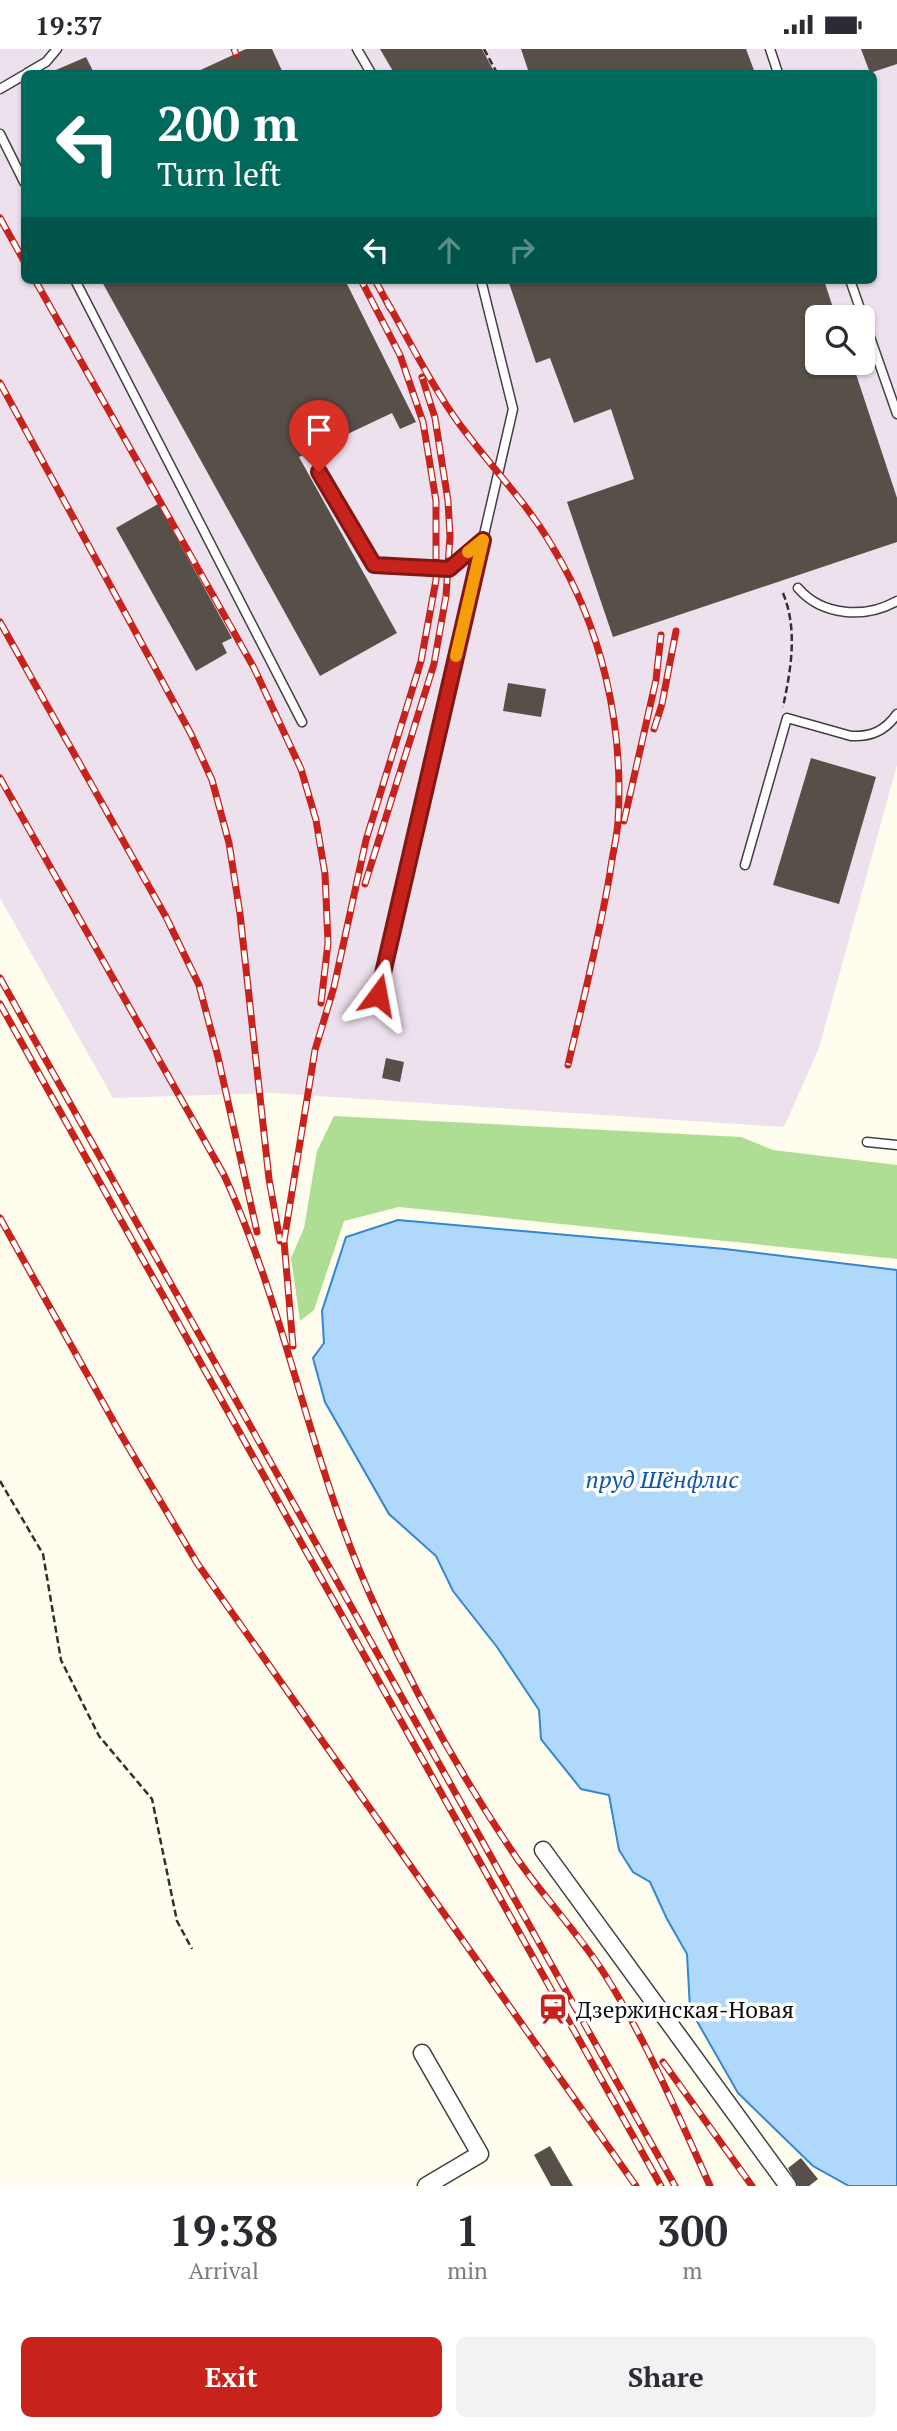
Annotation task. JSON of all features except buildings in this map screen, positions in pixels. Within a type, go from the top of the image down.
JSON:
[{"type":"street","points":[[542,1850],[788,2186]]},
{"type":"street","points":[[422,2053],[480,2154],[426,2186]]},
{"type":"lane","points":[[33,70],[46,62],[57,49]]},
{"type":"lane","points":[[357,49],[369,70]]},
{"type":"lane","points":[[770,49],[777,70]]},
{"type":"lane","points":[[0,89],[21,77]]},
{"type":"lane","points":[[0,134],[21,176]]},
{"type":"lane","points":[[77,284],[302,722]]},
{"type":"lane","points":[[378,995],[513,409],[482,284]]},
{"type":"lane","points":[[851,284],[897,414]]},
{"type":"lane","points":[[319,472],[374,565],[449,569],[483,540]]},
{"type":"lane","points":[[798,588],[808,600],[839,612],[864,612],[897,601]]},
{"type":"lane","points":[[745,865],[787,718],[861,737],[881,730],[897,714]]},
{"type":"lane","points":[[867,1142],[897,1145]]},
{"type":"path","points":[[484,49],[496,70]]},
{"type":"path","points":[[783,593],[792,629],[789,680],[782,712],[787,718]]},
{"type":"path","points":[[0,1481],[43,1554],[61,1660],[99,1736],[152,1798],[177,1921],[192,1949]]},
{"type":"shaded area","points":[[0,49],[897,49],[897,765],[819,1048],[784,1127],[272,1093],[113,1098],[0,898]]},
{"type":"green space","points":[[334,1116],[741,1137],[773,1150],[897,1165],[897,1259],[399,1207],[344,1221],[314,1310],[300,1321],[291,1258],[304,1228],[317,1151]]},
{"type":"water","name":"пруд Шёнфлис","points":[[398,1220],[725,1249],[897,1270],[897,2186],[849,2186],[813,2166],[738,2093],[690,2009],[687,1954],[650,1882],[633,1872],[619,1850],[609,1795],[581,1789],[541,1739],[539,1710],[497,1647],[453,1591],[436,1556],[389,1514],[325,1402],[313,1358],[324,1343],[322,1311],[346,1237]]},
{"type":"railway","points":[[234,49],[236,54]]},
{"type":"railway","points":[[0,218],[21,256]]},
{"type":"railway","points":[[37,284],[254,668],[301,769],[316,820],[325,874],[328,943],[321,1003]]},
{"type":"railway","points":[[293,1346],[284,1241],[315,1050],[334,987],[366,840],[421,661],[436,580],[436,501],[423,422],[400,355],[363,284]]},
{"type":"railway","points":[[377,284],[390,308]]},
{"type":"railway","points":[[386,300],[453,415],[529,512],[552,546],[584,610],[606,678],[617,749],[617,827],[601,921],[568,1065]]},
{"type":"railway","points":[[365,884],[434,664],[446,596],[450,536],[448,501],[435,418],[422,377]]},
{"type":"railway","points":[[0,383],[191,734],[212,780],[229,843],[240,914],[269,1179],[280,1241]]},
{"type":"railway","points":[[0,622],[166,917],[199,985],[257,1232]]},
{"type":"railway","points":[[654,729],[662,704],[676,631]]},
{"type":"railway","points":[[624,821],[656,680],[661,635]]},
{"type":"railway","points":[[0,778],[224,1175],[266,1282],[316,1447],[353,1555],[407,1673],[498,1830],[597,1963],[622,2003],[662,2080],[710,2186]]},
{"type":"railway","points":[[0,978],[675,2186]]},
{"type":"railway","points":[[0,1004],[661,2186]]},
{"type":"railway","points":[[0,1218],[120,1433],[197,1563],[636,2186]]},
{"type":"railway","points":[[663,2062],[752,2186]]},
{"type":"slow traffic","points":[[456,656],[483,540],[468,552]]},
{"type":"place","name":"Дзержинская-Новая","points":[[553,2009]]},
{"type":"route","points":[[319,472],[374,565],[449,569],[483,540],[378,995]]}]
